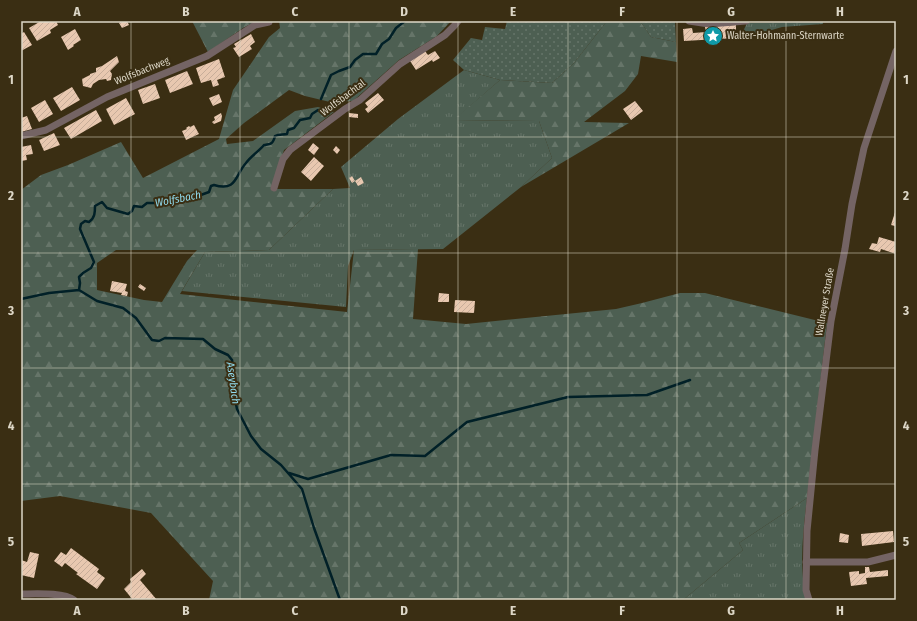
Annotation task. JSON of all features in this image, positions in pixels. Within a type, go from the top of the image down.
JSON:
[{"type":"street","name":"Wolfsbachtal","points":[[274,188],[282,159],[290,150],[344,109],[360,100],[400,64],[444,35],[458,21]]},
{"type":"street","points":[[689,21],[709,24],[746,21]]},
{"type":"street","name":"Wolfsbachweg","points":[[21,136],[46,130],[107,97],[207,56],[255,25],[269,22]]},
{"type":"street","name":"Wallneyer Straße","points":[[808,600],[806,590],[806,562],[810,493],[831,321],[852,204],[864,148],[896,50]]},
{"type":"street","points":[[806,562],[868,562],[896,555]]},
{"type":"street","points":[[21,594],[67,596],[74,600]]},
{"type":"green space","points":[[192,21],[256,21],[208,52]]},
{"type":"green space","points":[[279,21],[451,21],[437,36],[399,60],[353,101],[330,102],[305,96],[289,90],[244,123],[226,139],[227,144],[253,141],[295,111],[318,107],[334,112],[284,150],[271,189],[333,189],[269,250],[205,252],[180,294],[347,312],[354,250],[418,249],[413,319],[466,324],[616,309],[680,293],[705,293],[827,323],[807,498],[739,543],[743,550],[683,600],[209,600],[213,581],[151,513],[60,496],[21,501],[21,190],[41,175],[121,142],[143,178],[219,139],[233,90],[269,37],[280,28]],"holes":[[[116,250],[197,250],[187,261],[162,302],[144,300],[97,290],[97,263]]]},
{"type":"green space","points":[[507,21],[607,21],[574,63],[552,83],[500,80],[464,70],[453,60],[471,38],[482,40],[485,27],[505,29]]},
{"type":"green space","points":[[607,21],[640,21],[651,37],[676,42],[677,62],[641,56],[638,74],[625,91],[584,122],[629,123],[521,187],[552,158],[539,121],[453,120],[500,80],[552,83],[574,63]]},
{"type":"green space","points":[[640,21],[675,21],[676,42],[651,37]]},
{"type":"green space","points":[[823,22],[823,24],[782,27],[739,40],[747,23]]},
{"type":"green space","points":[[464,70],[500,80],[454,120],[539,121],[552,158],[521,187],[443,249],[354,250],[348,266],[346,307],[182,291],[205,252],[269,250],[333,189],[350,188],[341,167],[398,119]]},
{"type":"green space","points":[[807,498],[802,561],[806,600],[683,600],[743,550],[739,543]]},
{"type":"building","points":[[41,21],[56,21],[58,25],[50,30],[51,33],[37,41],[29,28]]},
{"type":"building","points":[[122,21],[127,21],[129,25],[122,28],[119,23]]},
{"type":"building","points":[[736,25],[736,38],[684,41],[683,29],[692,28],[693,33],[706,32],[705,27]]},
{"type":"building","points":[[75,29],[81,40],[68,50],[61,37]]},
{"type":"building","points":[[24,32],[32,45],[21,51],[21,34]]},
{"type":"building","points":[[251,34],[255,42],[250,46],[252,49],[239,57],[233,48],[236,47],[234,44]]},
{"type":"building","points":[[425,51],[428,55],[435,51],[440,58],[433,62],[432,60],[416,70],[410,61]]},
{"type":"building","points":[[117,56],[119,62],[110,71],[112,74],[111,80],[99,80],[93,84],[91,88],[83,86],[82,79],[96,72],[96,68],[102,66]]},
{"type":"building","points":[[219,59],[225,77],[217,80],[219,85],[213,87],[211,80],[201,83],[196,68]]},
{"type":"building","points":[[187,71],[193,84],[170,93],[165,80]]},
{"type":"building","points":[[155,84],[160,98],[143,104],[138,90]]},
{"type":"building","points":[[72,87],[80,100],[61,111],[53,98]]},
{"type":"building","points":[[378,93],[384,100],[368,113],[365,109],[368,107],[365,103]]},
{"type":"building","points":[[219,94],[222,102],[213,106],[209,98]]},
{"type":"building","points":[[126,98],[135,114],[114,125],[106,109]]},
{"type":"building","points":[[45,100],[53,114],[39,122],[31,108]]},
{"type":"building","points":[[635,101],[643,111],[631,120],[623,109]]},
{"type":"building","points":[[96,110],[102,121],[71,139],[64,128]]},
{"type":"building","points":[[221,113],[221,121],[214,124],[212,122],[215,120],[214,117]]},
{"type":"building","points":[[349,113],[358,114],[358,118],[349,117]]},
{"type":"building","points":[[27,116],[32,129],[21,132],[21,118]]},
{"type":"building","points":[[194,125],[199,134],[186,140],[182,131],[187,129],[186,128],[189,126]]},
{"type":"building","points":[[54,133],[60,145],[44,151],[39,140]]},
{"type":"building","points":[[313,143],[319,148],[314,155],[308,150]]},
{"type":"building","points":[[31,145],[33,154],[26,155],[27,160],[21,161],[21,147]]},
{"type":"building","points":[[336,146],[340,150],[337,154],[333,150]]},
{"type":"building","points":[[314,157],[324,166],[311,181],[301,172]]},
{"type":"building","points":[[352,176],[355,181],[352,183],[349,178]]},
{"type":"building","points":[[361,177],[364,183],[358,186],[355,181]]},
{"type":"building","points":[[896,209],[896,223],[895,226],[891,225]]},
{"type":"building","points":[[879,237],[896,242],[896,254],[881,249],[880,252],[869,249],[872,243],[877,244]]},
{"type":"building","points":[[112,281],[127,284],[125,291],[128,292],[127,296],[121,295],[122,293],[110,291]]},
{"type":"building","points":[[140,284],[146,288],[144,291],[138,287]]},
{"type":"building","points":[[439,293],[449,294],[449,302],[438,302]]},
{"type":"building","points":[[455,300],[475,301],[474,313],[454,312]]},
{"type":"building","points":[[893,531],[894,542],[862,546],[861,534]]},
{"type":"building","points":[[840,533],[849,535],[848,543],[839,542]]},
{"type":"building","points":[[71,548],[99,569],[97,572],[105,578],[97,589],[76,574],[78,573],[65,563],[62,567],[54,561],[61,552],[66,555]]},
{"type":"building","points":[[30,552],[39,554],[34,578],[21,575],[21,560],[27,562]]},
{"type":"building","points":[[865,567],[869,567],[870,572],[888,570],[888,576],[866,578],[867,584],[851,586],[849,572],[859,571],[859,574],[865,573]]},
{"type":"building","points":[[142,569],[146,574],[140,580],[157,600],[133,600],[124,589],[131,582],[130,579]]},
{"type":"waterway","name":"Wolfsbach","points":[[321,99],[331,75],[350,67],[355,60],[363,54],[376,54],[382,44],[389,39],[396,28],[405,21]]},
{"type":"waterway","name":"Wolfsbach","points":[[79,290],[79,277],[91,268],[94,262],[80,229],[81,224],[85,221],[89,222],[94,217],[95,206],[102,202],[107,208],[128,214],[132,211],[134,206],[142,207],[147,203],[159,203],[169,198],[187,195],[198,196],[209,192],[211,186],[214,185],[222,187],[227,186],[234,181],[242,168],[264,145],[271,143],[275,136],[287,134],[288,130],[294,128],[300,120],[310,118],[312,114],[318,110]]},
{"type":"waterway","name":"Aseybach","points":[[79,290],[97,301],[123,308],[136,318],[152,340],[159,341],[165,338],[203,339],[215,349],[228,355],[232,360],[235,380],[233,389],[237,409],[251,436],[261,449],[281,465],[302,489],[314,528],[340,600]]},
{"type":"waterway","name":"Wolfsbach","points":[[21,299],[49,293],[79,290]]},
{"type":"waterway","points":[[289,473],[308,479],[391,455],[425,456],[467,422],[568,397],[647,395],[690,380]]},
{"type":"place","name":"Walter-Hohmann-Sternwarte","points":[[713,36]]}]
